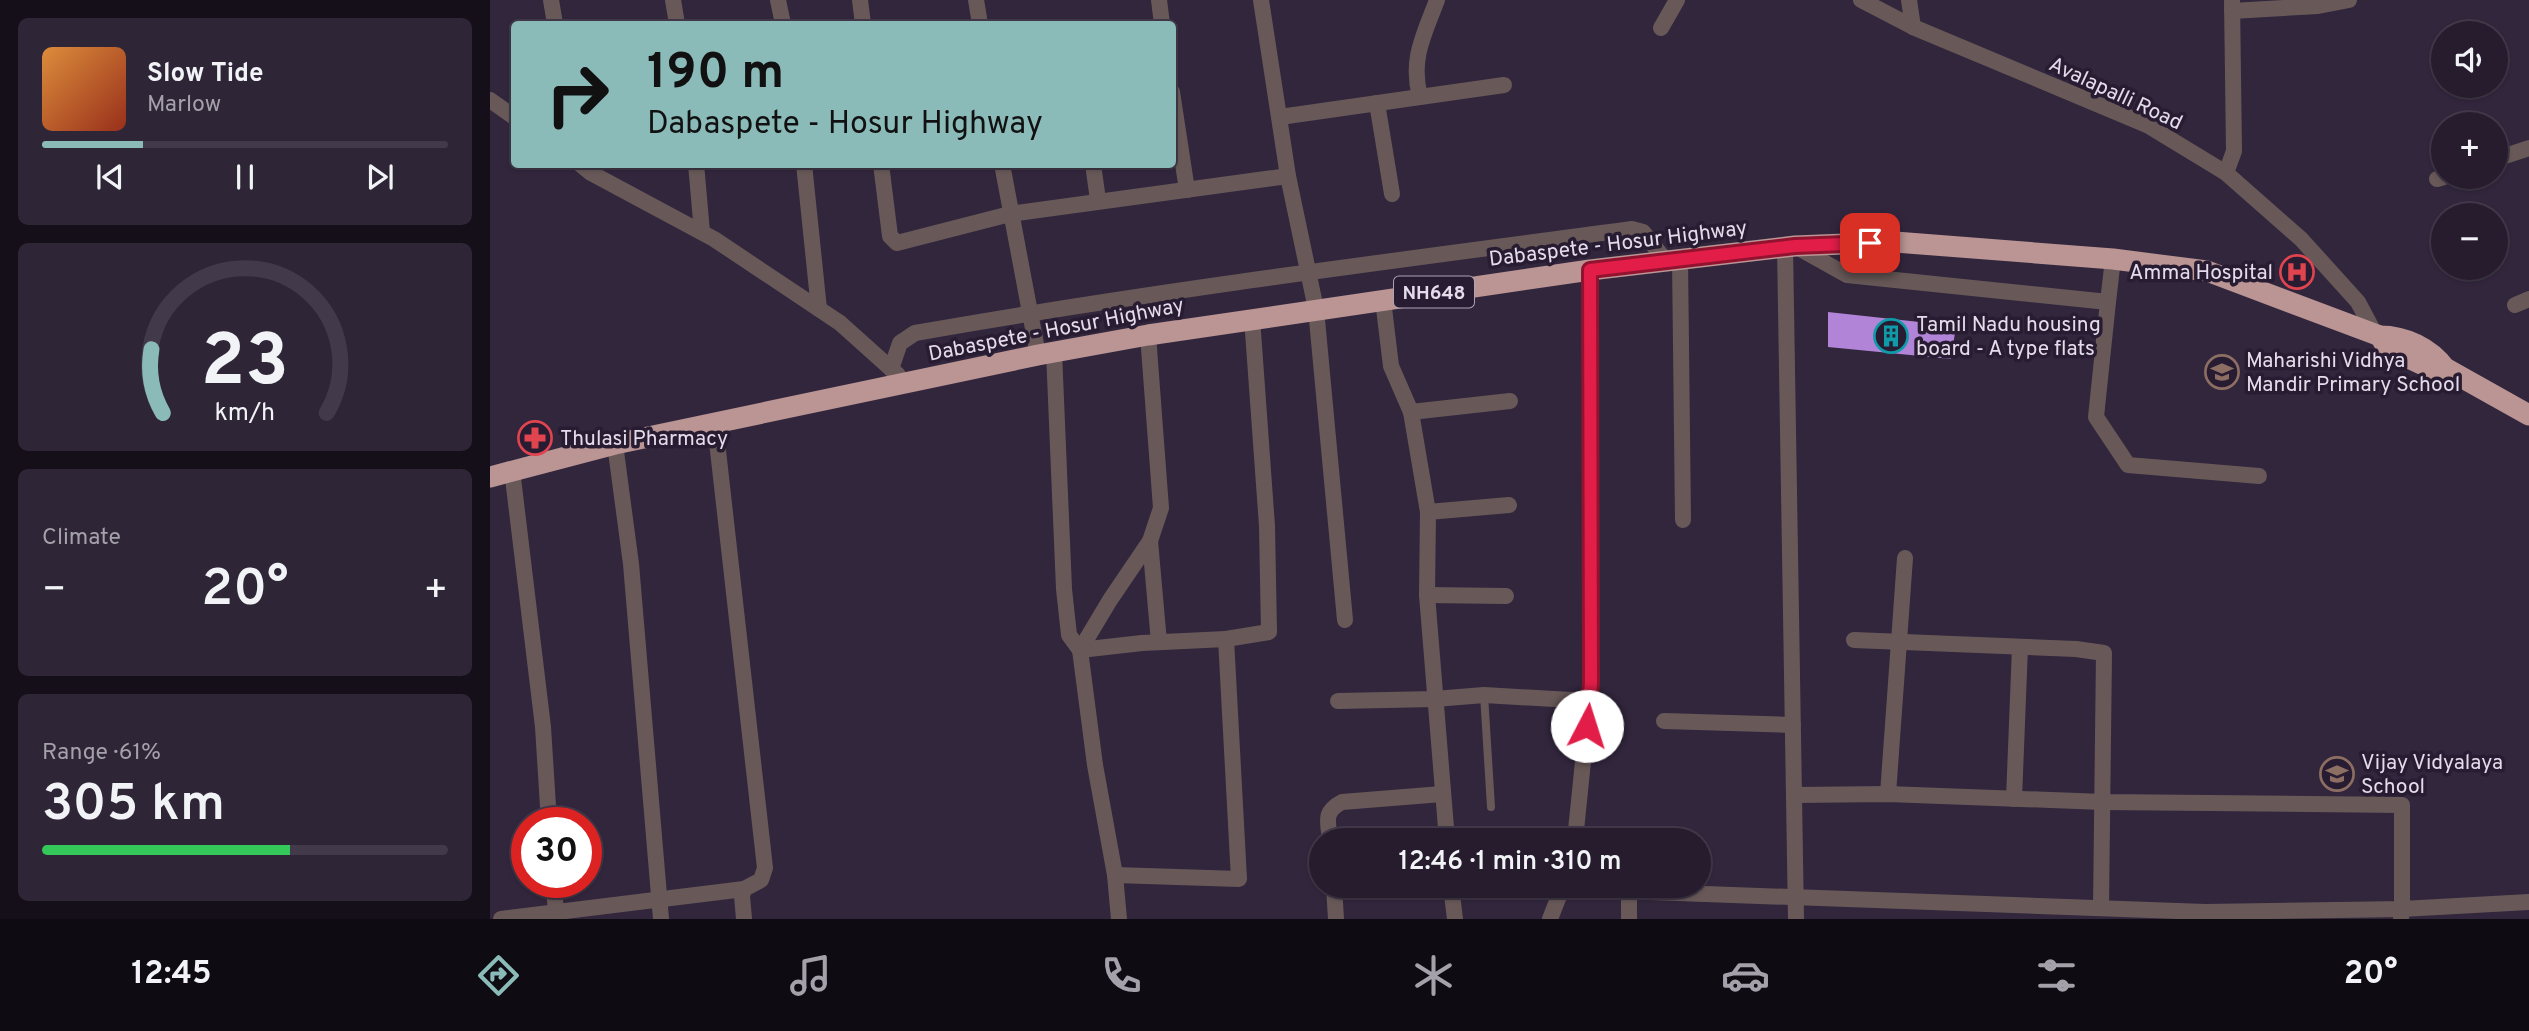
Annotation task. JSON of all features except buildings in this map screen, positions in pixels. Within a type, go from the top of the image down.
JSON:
[{"type":"highway","name":"Dabaspete - Hosur Highway","points":[[490,477],[615,444],[1046,353],[1147,335],[1590,270],[1790,246],[1895,242],[2113,259],[2207,271],[2378,335]]},
{"type":"highway","name":"NH648","points":[[2378,335],[2395,336],[2436,355],[2445,368],[2529,415]]},
{"type":"street","points":[[551,0],[554,21]]},
{"type":"street","points":[[673,0],[676,21]]},
{"type":"street","points":[[778,0],[782,21]]},
{"type":"street","points":[[860,0],[863,21]]},
{"type":"street","points":[[976,0],[980,21]]},
{"type":"street","points":[[1159,0],[1162,21]]},
{"type":"street","points":[[1261,0],[1288,176],[1316,309],[1345,620]]},
{"type":"street","points":[[1420,97],[1415,66],[1437,0]]},
{"type":"street","points":[[1661,28],[1677,0]]},
{"type":"street","name":"Avalapalli Road","points":[[1861,0],[1913,27],[2147,125],[2226,173],[2309,248],[2358,302],[2378,335]]},
{"type":"street","points":[[1909,0],[1913,27]]},
{"type":"street","points":[[2226,173],[2234,151],[2232,6],[2349,0]]},
{"type":"street","points":[[1280,117],[1504,85]]},
{"type":"street","points":[[490,100],[511,115]]},
{"type":"street","points":[[1377,103],[1392,194]]},
{"type":"street","points":[[1176,118],[1187,190]]},
{"type":"street","points":[[2508,155],[2529,148]]},
{"type":"street","points":[[585,168],[702,232],[819,309],[840,323],[908,383]]},
{"type":"street","points":[[696,168],[702,232]]},
{"type":"street","points":[[804,168],[819,309]]},
{"type":"street","points":[[882,168],[890,236],[897,243],[1010,214],[1288,176]]},
{"type":"street","points":[[1003,168],[1029,313],[1046,353],[1069,635],[1080,650],[1095,765],[1115,875],[1119,919]]},
{"type":"street","points":[[1094,168],[1098,200]]},
{"type":"street","points":[[891,369],[900,343],[915,333],[1029,313],[1308,272],[1632,229],[1643,232],[1673,259],[1683,520]]},
{"type":"street","points":[[1796,919],[1790,246],[1847,275],[2108,302]]},
{"type":"street","points":[[2113,259],[2096,417],[2129,465],[2259,476]]},
{"type":"street","points":[[1576,828],[1589,701],[1590,270]]},
{"type":"street","points":[[1382,300],[1391,366],[1411,412],[1428,512],[1427,596],[1446,828]]},
{"type":"street","points":[[1080,650],[1226,639],[1269,632],[1267,526],[1252,318]]},
{"type":"street","points":[[1080,650],[1150,541],[1161,508],[1147,335]]},
{"type":"street","points":[[1411,412],[1510,401]]},
{"type":"street","points":[[501,919],[557,915],[744,889],[761,880],[765,868],[715,424]]},
{"type":"street","points":[[615,444],[631,564],[661,919]]},
{"type":"street","points":[[512,470],[543,727],[548,807]]},
{"type":"street","points":[[1428,512],[1508,505]]},
{"type":"street","points":[[1150,541],[1159,642]]},
{"type":"street","points":[[1888,794],[1905,558]]},
{"type":"street","points":[[1427,596],[1507,596]]},
{"type":"street","points":[[1115,875],[1239,879],[1226,639]]},
{"type":"street","points":[[1854,640],[2105,653],[2101,908]]},
{"type":"street","points":[[2014,799],[2020,647]]},
{"type":"street","points":[[1338,701],[1483,695],[1589,701]]},
{"type":"street","points":[[1664,721],[1793,726]]},
{"type":"street","points":[[1329,828],[1328,814],[1332,807],[1342,802],[1443,794]]},
{"type":"street","points":[[1794,795],[1888,794],[2103,802],[2402,805],[2401,914]]},
{"type":"street","points":[[744,889],[744,919]]},
{"type":"street","points":[[1711,895],[1796,899],[1911,911],[2045,913],[2101,908],[2205,915],[2401,914],[2529,902]]},
{"type":"street","points":[[1335,898],[1336,919]]},
{"type":"street","points":[[1452,898],[1455,919]]},
{"type":"street","points":[[1550,919],[1558,898]]},
{"type":"street","points":[[1629,898],[1629,919]]},
{"type":"lane","points":[[1483,695],[1491,807]]},
{"type":"place","name":"Amma Hospital","points":[[2297,272]]},
{"type":"place","name":"Tamil Nadu housing board - A type flats","points":[[1891,336]]},
{"type":"place","name":"Maharishi Vidhya Mandir Primary School","points":[[2222,372]]},
{"type":"place","name":"Thulasi Pharmacy","points":[[535,438]]},
{"type":"place","name":"Vijay Vidyalaya School","points":[[2337,774]]},
{"type":"route","points":[[1587,726],[1591,683],[1590,270],[1795,246],[1870,243]]}]
